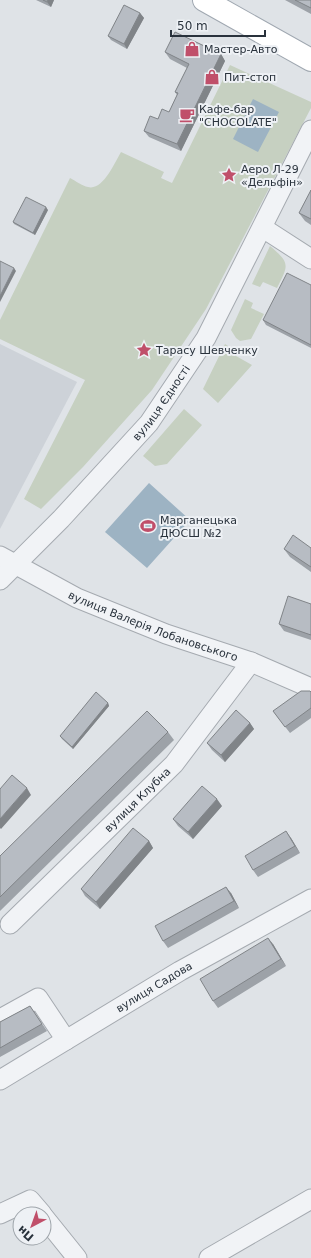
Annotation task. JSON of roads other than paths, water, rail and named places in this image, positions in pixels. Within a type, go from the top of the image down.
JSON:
[{"type":"main road","points":[[205,0],[311,60]]},
{"type":"street","name":"вулиця Єдності","points":[[0,580],[8,560],[61,520],[149,423],[206,338],[263,228],[311,130]]},
{"type":"street","points":[[263,228],[311,259]]},
{"type":"street","name":"вулиця Валерія Лобановського","points":[[8,560],[76,598],[166,634],[251,662],[311,688]]},
{"type":"street","name":"вулиця Клубна","points":[[10,924],[174,764],[251,662]]},
{"type":"street","name":"вулиця Садова","points":[[0,1080],[180,971],[311,899]]},
{"type":"street","points":[[0,1018],[38,998],[66,1040]]},
{"type":"street","points":[[210,1258],[311,1199]]},
{"type":"street","points":[[0,1214],[12,1212]]},
{"type":"street","points":[[52,1227],[77,1258]]},
{"type":"water","points":[[253,99],[279,112],[258,152],[233,139]]},
{"type":"water","name":"Марганецька ДЮСШ №2","points":[[149,483],[190,520],[147,568],[105,532]]},
{"type":"place","name":"Мастер-Авто","points":[[192,49]]},
{"type":"place","name":"Пит-стоп","points":[[212,77]]},
{"type":"place","name":"Кафе-бар \"CHOCOLATE\"","points":[[187,115]]},
{"type":"place","name":"Аеро Л-29 «Дельфін»","points":[[229,175]]},
{"type":"place","name":"Тарасу Шевченку","points":[[144,350]]},
{"type":"place","name":"Марганецька ДЮСШ №2","points":[[148,526]]}]
